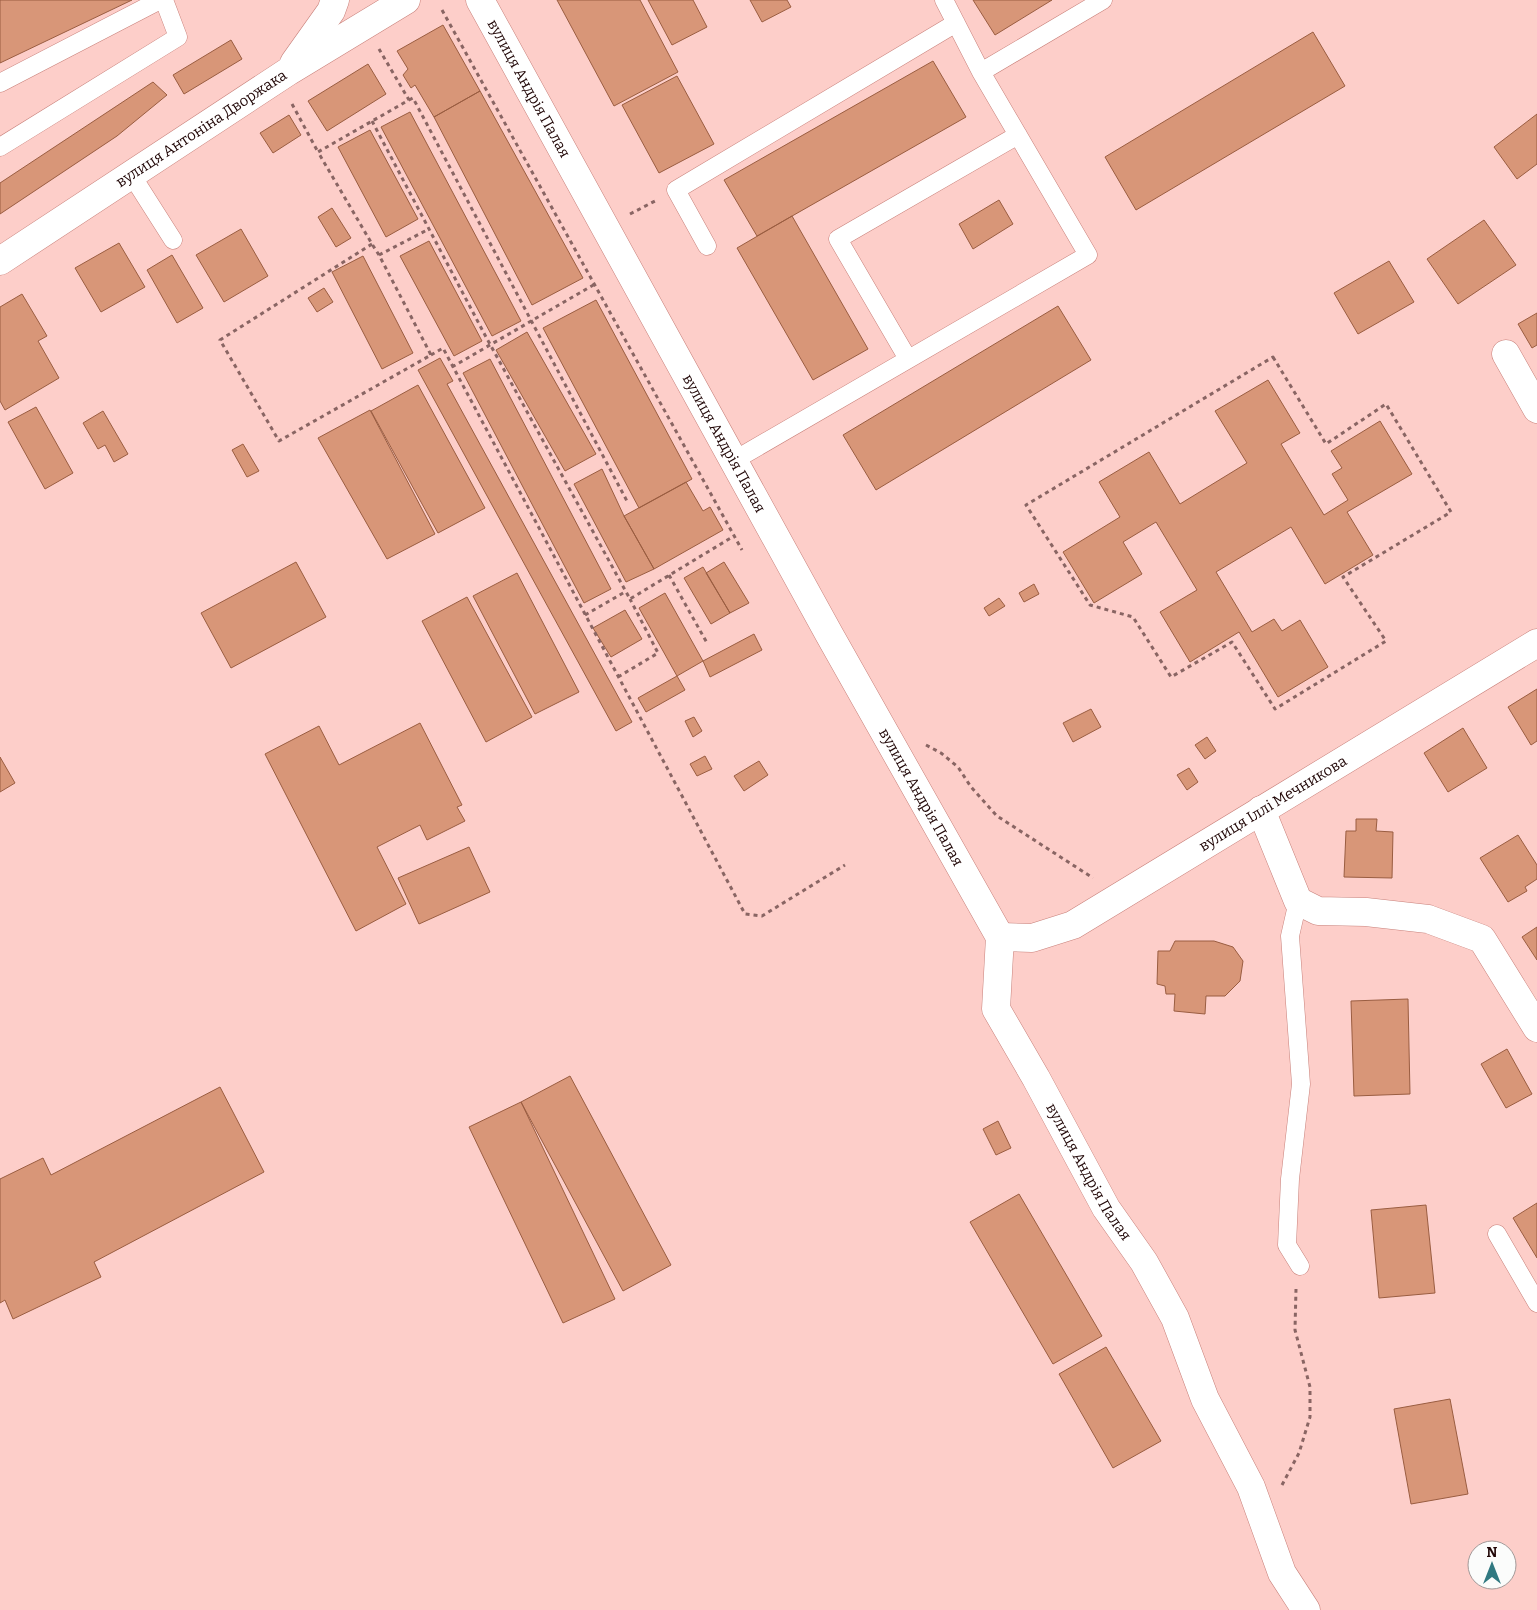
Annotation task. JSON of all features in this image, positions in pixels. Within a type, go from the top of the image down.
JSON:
[{"type":"street","points":[[289,71],[331,11],[335,0]]},
{"type":"street","name":"вулиця Антоніна Дворжака","points":[[0,261],[289,71],[406,0]]},
{"type":"street","name":"вулиця Андрія Палая","points":[[480,0],[733,461],[1000,937],[996,1009],[1036,1078],[1106,1208],[1144,1262],[1175,1318],[1205,1399],[1251,1487],[1282,1573],[1306,1610]]},
{"type":"street","points":[[1506,354],[1537,409]]},
{"type":"street","name":"вулиця Іллі Мечникова","points":[[1000,937],[1032,938],[1073,925],[1537,643]]},
{"type":"street","points":[[1261,810],[1298,901],[1318,911],[1366,912],[1428,919],[1482,939],[1537,1028]]},
{"type":"lane","points":[[0,83],[160,0]]},
{"type":"lane","points":[[0,147],[178,37],[164,0]]},
{"type":"lane","points":[[733,461],[1088,255],[981,72],[944,0]]},
{"type":"lane","points":[[981,72],[1104,0]]},
{"type":"lane","points":[[707,246],[676,190],[956,23]]},
{"type":"lane","points":[[908,359],[838,240],[1018,135]]},
{"type":"lane","points":[[131,174],[173,240]]},
{"type":"lane","points":[[1298,901],[1290,936],[1301,1084],[1290,1179],[1286,1245],[1300,1266]]},
{"type":"lane","points":[[1497,1234],[1537,1303]]},
{"type":"path","points":[[442,10],[742,550]]},
{"type":"path","points":[[378,48],[408,100]]},
{"type":"path","points":[[318,152],[412,98],[628,503]]},
{"type":"path","points":[[291,102],[318,152],[379,255],[431,355]]},
{"type":"path","points":[[372,121],[490,344],[658,653],[618,677]]},
{"type":"path","points":[[604,228],[676,190]]},
{"type":"path","points":[[379,255],[429,229]]},
{"type":"path","points":[[372,244],[220,340],[279,440],[443,348],[745,914],[762,916],[845,865]]},
{"type":"path","points":[[452,367],[595,284]]},
{"type":"path","points":[[1273,357],[1326,444],[1386,404],[1451,512],[1343,577],[1386,640],[1275,709],[1232,642],[1171,677],[1133,617],[1090,605],[1026,505],[1273,357]]},
{"type":"path","points":[[630,599],[734,536]]},
{"type":"path","points":[[670,575],[707,643]]},
{"type":"path","points":[[585,615],[626,592]]},
{"type":"path","points":[[919,741],[942,753],[952,762],[997,816],[1024,834],[1097,880],[1138,886]]},
{"type":"path","points":[[1264,1519],[1298,1453],[1310,1417],[1310,1387],[1294,1330],[1294,1297],[1300,1266]]},
{"type":"building","points":[[0,0],[132,0],[0,63]]},
{"type":"building","points":[[557,0],[640,0],[678,72],[614,106]]},
{"type":"building","points":[[648,0],[693,0],[707,27],[672,45]]},
{"type":"building","points":[[750,0],[787,0],[791,7],[762,22]]},
{"type":"building","points":[[973,0],[1052,0],[995,35]]},
{"type":"building","points":[[443,25],[480,91],[434,117],[415,85],[411,88],[403,75],[408,69],[397,51]]},
{"type":"building","points":[[1313,32],[1345,86],[1136,210],[1105,157]]},
{"type":"building","points":[[231,40],[242,59],[184,94],[173,75]]},
{"type":"building","points":[[933,61],[966,117],[757,236],[724,180]]},
{"type":"building","points":[[368,64],[386,94],[327,131],[308,101]]},
{"type":"building","points":[[677,76],[714,144],[659,173],[622,105]]},
{"type":"building","points":[[153,82],[167,95],[117,136],[0,214],[0,183]]},
{"type":"building","points":[[480,91],[583,278],[532,305],[434,117]]},
{"type":"building","points":[[410,112],[521,321],[492,336],[381,127]]},
{"type":"building","points":[[1537,114],[1537,164],[1517,179],[1494,147]]},
{"type":"building","points":[[289,115],[301,135],[273,153],[260,133]]},
{"type":"building","points":[[370,130],[418,219],[386,237],[338,147]]},
{"type":"building","points":[[999,200],[1013,224],[973,249],[959,224]]},
{"type":"building","points":[[332,208],[351,238],[336,247],[318,217]]},
{"type":"building","points":[[792,216],[868,349],[813,380],[737,248]]},
{"type":"building","points":[[1484,220],[1516,265],[1458,304],[1427,259]]},
{"type":"building","points":[[241,229],[268,276],[224,302],[196,255]]},
{"type":"building","points":[[429,241],[482,341],[454,356],[400,256]]},
{"type":"building","points":[[119,243],[145,287],[101,312],[75,268]]},
{"type":"building","points":[[172,255],[203,308],[177,323],[147,270]]},
{"type":"building","points":[[363,256],[413,353],[382,369],[332,272]]},
{"type":"building","points":[[1389,261],[1414,302],[1358,334],[1334,293]]},
{"type":"building","points":[[324,288],[333,302],[317,312],[308,298]]},
{"type":"building","points":[[22,294],[47,336],[38,341],[59,378],[5,410],[0,401],[0,307]]},
{"type":"building","points":[[596,300],[692,479],[639,508],[543,328]]},
{"type":"building","points":[[1058,306],[1091,360],[876,490],[843,435]]},
{"type":"building","points":[[1537,313],[1537,345],[1532,348],[1518,324]]},
{"type":"building","points":[[527,332],[596,454],[565,471],[496,350]]},
{"type":"building","points":[[440,358],[453,381],[447,384],[632,722],[616,731],[418,370]]},
{"type":"building","points":[[490,359],[611,589],[584,603],[463,373]]},
{"type":"building","points":[[1268,380],[1300,433],[1281,444],[1324,515],[1348,500],[1332,474],[1342,468],[1331,451],[1380,421],[1412,474],[1347,512],[1373,555],[1325,584],[1291,527],[1216,572],[1252,632],[1274,619],[1282,631],[1300,620],[1328,667],[1278,697],[1239,632],[1190,662],[1160,612],[1197,590],[1156,522],[1123,542],[1142,574],[1094,603],[1063,552],[1120,517],[1099,482],[1149,452],[1180,504],[1247,463],[1215,411]]},
{"type":"building","points":[[418,385],[485,508],[438,533],[371,411]]},
{"type":"building","points":[[36,407],[73,473],[45,489],[8,422]]},
{"type":"building","points":[[370,410],[435,534],[387,559],[318,438]]},
{"type":"building","points":[[103,411],[128,454],[114,462],[105,445],[98,449],[83,423]]},
{"type":"building","points":[[243,444],[259,471],[247,477],[232,450]]},
{"type":"building","points":[[602,469],[624,516],[654,569],[626,582],[574,484]]},
{"type":"building","points":[[686,482],[703,511],[710,507],[723,530],[654,569],[624,516]]},
{"type":"building","points":[[296,562],[326,617],[231,668],[201,613]]},
{"type":"building","points":[[724,562],[749,603],[730,613],[706,573]]},
{"type":"building","points":[[703,567],[730,613],[711,624],[684,578]]},
{"type":"building","points":[[517,573],[579,692],[535,714],[473,596]]},
{"type":"building","points":[[1034,584],[1039,594],[1024,602],[1019,593]]},
{"type":"building","points":[[665,593],[703,661],[677,676],[639,608]]},
{"type":"building","points":[[467,597],[532,717],[486,742],[422,621]]},
{"type":"building","points":[[999,598],[1005,606],[989,616],[984,608]]},
{"type":"building","points":[[625,610],[642,639],[611,657],[593,628]]},
{"type":"building","points":[[754,634],[762,650],[710,677],[703,661]]},
{"type":"building","points":[[677,676],[685,690],[646,712],[638,698]]},
{"type":"building","points":[[1537,689],[1537,741],[1531,745],[1508,707]]},
{"type":"building","points":[[1091,709],[1101,727],[1073,742],[1063,723]]},
{"type":"building","points":[[694,717],[702,731],[693,737],[685,721]]},
{"type":"building","points":[[420,723],[462,805],[457,807],[465,821],[427,840],[420,825],[377,847],[406,904],[356,931],[265,754],[319,726],[339,765]]},
{"type":"building","points":[[1463,728],[1487,768],[1448,792],[1424,753]]},
{"type":"building","points":[[1207,737],[1216,751],[1205,759],[1195,745]]},
{"type":"building","points":[[705,756],[712,769],[697,776],[690,764]]},
{"type":"building","points":[[0,757],[15,783],[0,792]]},
{"type":"building","points":[[759,761],[768,775],[744,791],[734,776]]},
{"type":"building","points":[[1189,768],[1198,782],[1187,790],[1177,775]]},
{"type":"building","points":[[1356,819],[1377,819],[1376,831],[1393,832],[1392,878],[1344,877],[1346,831],[1356,831]]},
{"type":"building","points":[[1518,835],[1537,865],[1537,879],[1525,887],[1527,891],[1508,902],[1480,858]]},
{"type":"building","points":[[469,847],[490,892],[419,924],[398,878]]},
{"type":"building","points":[[1537,927],[1537,960],[1522,937]]},
{"type":"building","points":[[1175,941],[1214,941],[1233,947],[1243,961],[1240,981],[1225,996],[1206,996],[1205,1014],[1174,1011],[1175,994],[1166,994],[1165,986],[1157,984],[1158,951],[1170,951]]},
{"type":"building","points":[[1408,999],[1410,1094],[1354,1096],[1351,1001]]},
{"type":"building","points":[[1507,1049],[1532,1094],[1506,1108],[1481,1064]]},
{"type":"building","points":[[570,1076],[671,1265],[623,1291],[521,1102]]},
{"type":"building","points":[[220,1087],[264,1172],[94,1262],[101,1277],[13,1319],[5,1300],[0,1303],[0,1179],[43,1158],[51,1175]]},
{"type":"building","points":[[521,1102],[615,1299],[563,1323],[469,1127]]},
{"type":"building","points":[[998,1121],[1011,1148],[996,1155],[983,1129]]},
{"type":"building","points":[[1019,1194],[1102,1336],[1053,1364],[970,1222]]},
{"type":"building","points":[[1537,1203],[1537,1258],[1513,1218]]},
{"type":"building","points":[[1426,1205],[1435,1293],[1379,1298],[1371,1210]]},
{"type":"building","points":[[1106,1347],[1161,1441],[1113,1468],[1059,1374]]},
{"type":"building","points":[[1450,1399],[1468,1494],[1411,1504],[1394,1409]]}]
